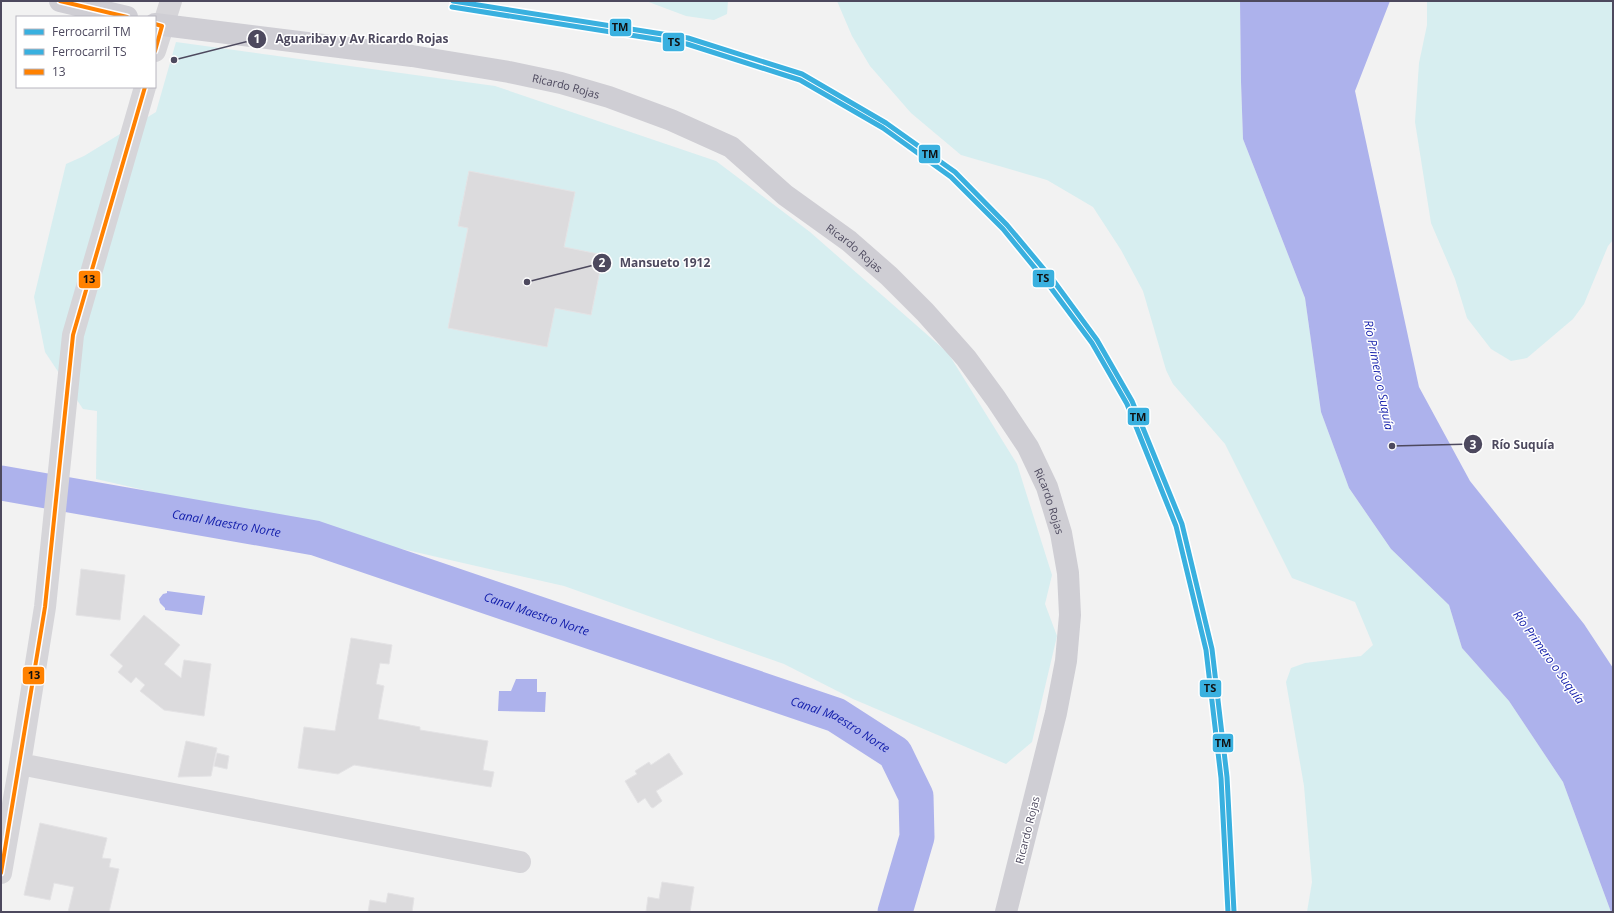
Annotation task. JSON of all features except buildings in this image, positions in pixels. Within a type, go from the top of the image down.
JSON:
[{"type":"main road","points":[[60,1],[123,16]]},
{"type":"main road","name":"Ricardo Rojas","points":[[159,25],[412,56],[509,72],[561,83],[609,97],[671,120],[730,147],[785,195],[849,241],[889,276],[925,312],[966,358],[1028,447],[1047,487],[1061,533],[1068,573],[1070,615],[1066,661],[1056,713],[1006,912]]},
{"type":"street","points":[[156,44],[159,25],[171,1]]},
{"type":"street","points":[[1,873],[45,607],[73,335],[145,88]]},
{"type":"street","points":[[20,764],[520,862]]},
{"type":"shaded area","points":[[646,1],[728,1],[727,14],[714,20],[686,16]]},
{"type":"shaded area","points":[[837,1],[1240,1],[1243,139],[1305,298],[1321,412],[1349,488],[1391,549],[1449,605],[1462,648],[1509,701],[1563,782],[1611,912],[1307,912],[1312,882],[1304,786],[1286,682],[1291,668],[1305,663],[1361,656],[1373,645],[1355,602],[1292,578],[1225,444],[1173,384],[1166,370],[1143,291],[1121,250],[1093,207],[1047,180],[961,155],[911,113],[870,66],[852,36]]},
{"type":"shaded area","points":[[1427,1],[1613,1],[1613,240],[1608,246],[1584,304],[1573,319],[1527,358],[1511,361],[1491,349],[1467,318],[1455,279],[1431,223],[1415,122],[1419,63],[1427,25]]},
{"type":"shaded area","points":[[176,42],[495,86],[716,161],[810,232],[948,353],[1017,464],[1052,575],[1045,604],[1057,636],[1032,742],[1006,764],[853,699],[784,664],[564,586],[96,479],[97,411],[83,409],[45,352],[34,297],[66,164],[84,156],[156,112]]},
{"type":"water","name":"Río Primero o Suquía","points":[[1240,1],[1390,1],[1355,91],[1419,387],[1470,481],[1584,624],[1613,668],[1613,912],[1611,912],[1563,782],[1509,701],[1462,648],[1449,605],[1391,549],[1349,488],[1321,412],[1305,298],[1243,139]]},
{"type":"water","points":[[167,591],[205,596],[202,615],[165,610],[159,599],[163,594],[167,593]]},
{"type":"water","points":[[516,679],[537,679],[537,692],[546,692],[545,712],[498,711],[499,691],[511,691]]},
{"type":"waterway","name":"Canal Maestro Norte","points":[[1,483],[315,538],[836,715],[895,753],[916,796],[917,837],[895,912]]},
{"type":"rail line","name":"TM","points":[[453,1],[688,38],[802,74],[886,123],[955,172],[1007,225],[1053,280],[1097,340],[1132,401],[1182,524],[1212,649],[1227,777],[1234,912]]},
{"type":"rail line","name":"TS","points":[[452,7],[687,44],[800,80],[883,128],[951,177],[1003,229],[1048,284],[1092,343],[1127,404],[1176,526],[1206,650],[1221,778],[1228,912]]},
{"type":"transit line","name":"13","points":[[60,1],[123,16]]},
{"type":"transit line","name":"13","points":[[156,24],[162,26],[156,47]]},
{"type":"transit line","name":"13","points":[[1,873],[45,607],[73,335],[145,88]]},
{"type":"place","name":"Aguaribay y Av Ricardo Rojas","points":[[174,60]]},
{"type":"place","name":"Mansueto 1912","points":[[527,282]]},
{"type":"place","name":"Río Suquía","points":[[1392,446]]}]
